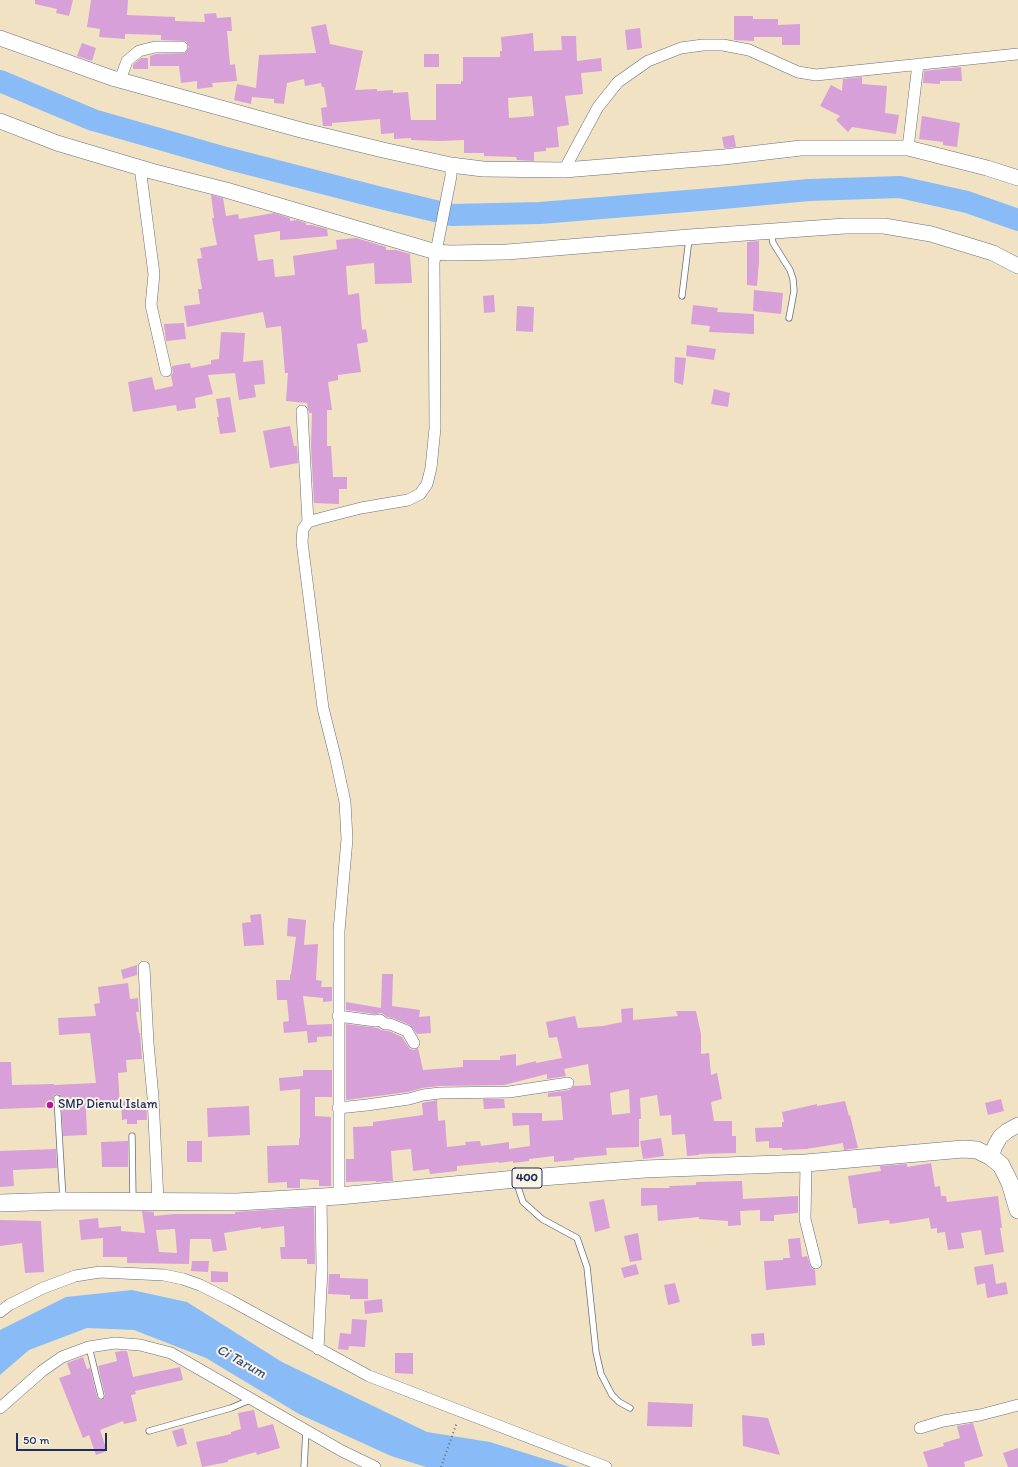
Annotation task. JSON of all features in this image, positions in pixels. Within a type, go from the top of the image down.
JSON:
[{"type":"main road","name":"400","points":[[0,1203],[133,1200],[237,1202],[339,1196],[516,1179],[646,1169],[806,1163],[963,1149],[977,1150],[991,1157],[1001,1165],[1010,1183],[1018,1210]]},
{"type":"street","points":[[0,38],[120,80],[301,130],[383,150],[451,171],[483,169],[564,170],[724,157],[801,148],[908,148],[987,168],[1018,178]]},
{"type":"street","points":[[564,170],[598,107],[618,82],[648,61],[681,48],[703,45],[724,45],[749,50],[798,72],[816,75],[1018,54]]},
{"type":"street","points":[[120,80],[127,61],[139,51],[155,47],[182,47]]},
{"type":"street","points":[[908,148],[918,64]]},
{"type":"street","points":[[0,121],[57,143],[140,167],[437,247],[450,253],[507,252],[845,226],[884,226],[931,234],[993,254],[1018,266]]},
{"type":"street","points":[[140,167],[154,274],[151,305],[166,371]]},
{"type":"street","points":[[308,522],[361,508],[408,500],[420,494],[427,484],[431,468],[435,428],[434,262],[451,171]]},
{"type":"street","points":[[302,411],[308,522],[303,529],[302,542],[323,708],[345,802],[347,838],[339,931],[339,1196]]},
{"type":"street","points":[[144,967],[148,1043],[154,1097],[158,1201]]},
{"type":"street","points":[[338,1016],[375,1021],[380,1020],[385,1024],[390,1024],[408,1031],[414,1043]]},
{"type":"street","points":[[338,1108],[367,1106],[429,1094],[509,1092],[568,1083]]},
{"type":"street","points":[[991,1157],[1000,1137],[1018,1125]]},
{"type":"street","points":[[806,1163],[805,1219],[816,1263]]},
{"type":"street","points":[[318,1349],[322,1269],[321,1197]]},
{"type":"street","points":[[0,1312],[10,1304],[43,1288],[75,1276],[100,1272],[164,1276],[183,1279],[200,1285],[230,1300],[369,1376],[606,1467]]},
{"type":"street","points":[[0,1408],[42,1370],[62,1357],[89,1347],[115,1343],[140,1345],[171,1353],[342,1451],[375,1467]]},
{"type":"street","points":[[920,1428],[943,1421],[980,1415],[1018,1405]]},
{"type":"lane","points":[[771,232],[773,243],[790,270],[793,279],[794,292],[789,318]]},
{"type":"lane","points":[[682,296],[689,237]]},
{"type":"lane","points":[[58,1098],[63,1201]]},
{"type":"lane","points":[[132,1136],[133,1200]]},
{"type":"lane","points":[[516,1179],[523,1202],[542,1219],[576,1238],[587,1267],[596,1352],[602,1374],[612,1395],[619,1402],[630,1408]]},
{"type":"lane","points":[[89,1347],[101,1396]]},
{"type":"lane","points":[[149,1431],[231,1408],[252,1399]]},
{"type":"lane","points":[[304,1467],[306,1430]]},
{"type":"path","points":[[441,1467],[457,1422]]},
{"type":"water","name":"Ci Tarum","points":[[132,1290],[187,1302],[282,1362],[427,1432],[490,1442],[570,1467],[426,1467],[391,1456],[299,1414],[206,1358],[134,1330],[87,1328],[29,1350],[0,1375],[0,1330],[66,1297]]},
{"type":"building","points":[[35,0],[73,0],[69,16],[56,13],[57,9],[35,4]]},
{"type":"building","points":[[91,0],[128,0],[127,15],[175,17],[175,21],[205,22],[204,14],[216,13],[217,18],[231,17],[232,31],[227,31],[230,65],[235,64],[237,81],[212,83],[213,87],[197,89],[197,81],[181,83],[179,66],[150,66],[150,56],[156,54],[185,53],[189,47],[186,41],[161,40],[161,35],[125,34],[125,39],[99,37],[100,29],[87,27]]},
{"type":"building","points":[[734,16],[753,16],[753,19],[778,19],[778,25],[800,24],[800,45],[782,45],[782,37],[754,37],[754,41],[734,40]]},
{"type":"building","points":[[326,24],[330,44],[363,51],[355,90],[377,89],[377,91],[393,90],[393,93],[408,92],[411,120],[436,120],[436,84],[461,84],[461,81],[463,81],[463,57],[500,57],[500,51],[502,51],[501,37],[533,33],[534,51],[562,50],[561,36],[576,36],[577,61],[601,58],[602,71],[581,73],[583,94],[565,96],[569,125],[557,127],[559,147],[546,148],[546,151],[534,152],[534,161],[517,160],[516,157],[484,156],[484,153],[464,153],[464,140],[439,141],[411,140],[411,138],[394,139],[394,133],[381,134],[380,119],[332,123],[332,126],[323,126],[321,108],[327,107],[324,87],[322,87],[321,83],[305,86],[304,79],[287,83],[284,104],[274,103],[274,99],[252,97],[251,104],[234,100],[237,84],[256,88],[259,55],[316,53],[311,27]],"holes":[[[532,96],[534,116],[509,118],[508,98]]]},
{"type":"building","points":[[640,28],[642,48],[627,50],[625,30]]},
{"type":"building","points":[[82,43],[96,48],[92,61],[77,56]]},
{"type":"building","points":[[424,54],[439,54],[439,67],[424,67]]},
{"type":"building","points":[[141,58],[148,58],[148,69],[133,69],[133,65]]},
{"type":"building","points":[[961,67],[962,81],[940,81],[940,84],[923,83],[924,71]]},
{"type":"building","points":[[862,77],[862,84],[887,86],[885,113],[899,115],[896,134],[852,127],[848,132],[836,120],[840,116],[820,106],[831,85],[842,91],[843,79]]},
{"type":"building","points":[[922,116],[960,123],[957,147],[943,145],[943,142],[919,139]]},
{"type":"building","points":[[734,135],[736,147],[724,148],[722,137]]},
{"type":"building","points":[[211,195],[223,198],[226,216],[238,214],[239,219],[274,213],[290,218],[290,221],[297,220],[306,223],[306,225],[327,229],[328,236],[295,239],[280,240],[280,231],[254,235],[258,261],[273,259],[275,277],[295,275],[293,256],[337,249],[336,240],[356,238],[386,247],[386,250],[396,250],[410,254],[412,283],[375,284],[374,263],[346,266],[348,295],[359,293],[362,330],[366,329],[368,342],[357,344],[361,372],[338,375],[338,380],[328,382],[332,410],[327,410],[327,446],[331,446],[333,477],[347,477],[347,489],[339,489],[339,504],[314,503],[311,446],[312,413],[309,413],[307,403],[286,401],[288,373],[285,373],[281,326],[266,328],[263,312],[187,327],[184,306],[200,304],[198,289],[202,289],[197,259],[202,258],[200,248],[217,245],[212,218],[214,218]]},
{"type":"building","points":[[759,241],[757,286],[747,285],[747,242]]},
{"type":"building","points":[[754,290],[783,293],[781,314],[753,311]]},
{"type":"building","points":[[494,295],[495,312],[484,313],[483,296]]},
{"type":"building","points":[[693,305],[718,308],[717,312],[754,314],[754,334],[709,332],[710,326],[691,324]]},
{"type":"building","points":[[517,306],[534,307],[533,332],[516,331]]},
{"type":"building","points":[[184,323],[186,339],[166,341],[164,324]]},
{"type":"building","points":[[221,332],[245,333],[243,362],[263,360],[265,384],[254,385],[256,397],[239,400],[235,373],[208,375],[213,394],[195,398],[196,408],[177,411],[176,405],[133,412],[128,382],[152,377],[155,390],[173,386],[171,375],[173,373],[172,366],[190,363],[191,368],[211,364],[211,360],[219,359]]},
{"type":"building","points":[[687,345],[716,349],[714,360],[686,356]]},
{"type":"building","points":[[675,357],[686,358],[683,385],[674,382]]},
{"type":"building","points":[[714,389],[730,393],[728,407],[711,404]]},
{"type":"building","points":[[230,397],[236,432],[220,434],[216,399]]},
{"type":"building","points":[[290,426],[294,446],[297,446],[298,463],[270,468],[263,431]]},
{"type":"building","points":[[261,914],[264,945],[244,946],[242,923],[251,922],[250,915]]},
{"type":"building","points":[[288,918],[306,920],[304,945],[318,944],[316,980],[322,981],[321,987],[332,987],[332,1001],[323,1002],[323,998],[303,996],[307,1025],[332,1024],[332,1036],[317,1037],[317,1042],[308,1043],[307,1031],[284,1033],[283,1022],[289,1021],[287,1000],[277,1000],[276,980],[290,980],[296,937],[287,936]]},
{"type":"building","points":[[137,965],[137,975],[123,979],[121,970]]},
{"type":"building","points":[[382,974],[393,974],[392,1006],[420,1010],[419,1017],[430,1016],[431,1033],[417,1034],[410,1025],[387,1017],[382,1013],[375,1014],[346,1010],[346,1002],[381,1008]]},
{"type":"building","points":[[128,983],[130,999],[138,998],[139,1012],[136,1012],[140,1033],[142,1059],[126,1060],[127,1072],[118,1073],[120,1107],[86,1109],[87,1135],[63,1136],[61,1098],[59,1094],[55,1094],[53,1096],[53,1107],[0,1109],[0,1062],[11,1062],[12,1085],[96,1083],[90,1033],[59,1035],[58,1018],[96,1016],[94,1004],[100,1003],[98,987]]},
{"type":"building","points":[[633,1008],[633,1020],[678,1016],[676,1011],[696,1011],[701,1034],[701,1054],[709,1053],[711,1075],[717,1073],[722,1099],[711,1102],[714,1121],[732,1121],[732,1136],[736,1136],[736,1153],[699,1154],[687,1156],[685,1134],[672,1135],[671,1115],[660,1116],[657,1095],[640,1098],[641,1119],[639,1119],[639,1147],[606,1148],[607,1155],[574,1158],[574,1160],[554,1162],[554,1156],[529,1159],[529,1161],[513,1163],[513,1161],[457,1166],[457,1171],[430,1174],[429,1169],[413,1171],[411,1149],[391,1151],[393,1181],[346,1182],[346,1159],[354,1159],[353,1127],[373,1126],[373,1122],[423,1115],[422,1103],[437,1100],[438,1121],[445,1120],[447,1147],[466,1145],[465,1142],[480,1141],[481,1146],[509,1142],[509,1149],[530,1146],[529,1125],[513,1126],[512,1113],[542,1113],[542,1121],[563,1120],[561,1096],[548,1097],[548,1093],[569,1090],[574,1086],[591,1085],[588,1064],[564,1069],[566,1076],[547,1079],[547,1074],[504,1085],[439,1086],[422,1088],[408,1092],[346,1100],[346,1024],[378,1028],[402,1037],[410,1049],[414,1050],[418,1048],[423,1070],[463,1067],[463,1060],[500,1060],[500,1056],[516,1054],[516,1066],[536,1061],[536,1063],[562,1058],[557,1037],[549,1038],[546,1022],[575,1016],[578,1028],[603,1026],[622,1022],[621,1009]],"holes":[[[629,1089],[630,1113],[612,1115],[610,1093]]]},
{"type":"building","points":[[303,1070],[332,1070],[332,1097],[315,1097],[315,1116],[331,1117],[331,1186],[319,1186],[319,1180],[300,1179],[300,1188],[287,1188],[287,1182],[268,1183],[267,1146],[299,1145],[300,1138],[300,1089],[280,1091],[279,1078],[303,1076]]},
{"type":"building","points":[[483,1099],[504,1099],[505,1108],[484,1109]]},
{"type":"building","points":[[1001,1099],[1004,1111],[988,1115],[985,1103]]},
{"type":"building","points":[[146,1100],[147,1120],[137,1120],[137,1124],[127,1124],[127,1119],[122,1120],[121,1101]]},
{"type":"building","points":[[845,1101],[858,1148],[844,1150],[843,1143],[806,1149],[782,1150],[782,1148],[769,1148],[769,1141],[756,1142],[755,1128],[782,1127],[782,1122],[784,1122],[782,1112],[817,1104],[817,1106]]},
{"type":"building","points":[[249,1106],[250,1135],[208,1137],[207,1108]]},
{"type":"building","points":[[661,1138],[664,1156],[643,1159],[640,1141]]},
{"type":"building","points":[[128,1141],[128,1167],[102,1167],[101,1142]]},
{"type":"building","points":[[187,1141],[202,1141],[202,1162],[187,1162]]},
{"type":"building","points":[[56,1149],[57,1168],[13,1170],[14,1186],[0,1187],[0,1151]]},
{"type":"building","points":[[931,1163],[935,1187],[940,1186],[941,1196],[946,1196],[947,1202],[998,1196],[1002,1228],[1000,1228],[1004,1252],[985,1255],[981,1230],[961,1233],[964,1248],[948,1250],[945,1232],[937,1233],[937,1228],[931,1229],[929,1218],[890,1224],[889,1220],[858,1224],[856,1208],[853,1208],[848,1176],[881,1171],[880,1166],[907,1164],[907,1167]]},
{"type":"building","points":[[742,1181],[743,1199],[798,1196],[798,1213],[774,1215],[774,1221],[760,1221],[760,1210],[740,1211],[741,1225],[728,1226],[728,1221],[699,1219],[699,1217],[658,1221],[657,1205],[641,1206],[641,1188],[670,1188],[669,1186],[696,1185],[696,1182]]},
{"type":"building","points":[[604,1199],[610,1228],[595,1232],[589,1202]]},
{"type":"building","points":[[314,1207],[315,1264],[307,1264],[307,1259],[281,1259],[280,1247],[285,1247],[284,1226],[261,1229],[261,1227],[224,1233],[227,1250],[213,1252],[211,1239],[190,1239],[189,1264],[127,1263],[127,1257],[103,1257],[103,1238],[81,1240],[79,1220],[98,1218],[99,1228],[121,1226],[121,1231],[145,1233],[142,1211],[154,1212],[154,1216],[174,1214],[235,1214],[235,1212]],"holes":[[[175,1229],[177,1253],[159,1252],[156,1230]]]},
{"type":"building","points":[[0,1220],[41,1221],[44,1272],[25,1273],[22,1243],[0,1246]]},
{"type":"building","points":[[638,1233],[642,1260],[630,1262],[624,1236]]},
{"type":"building","points":[[800,1238],[802,1257],[807,1256],[811,1268],[815,1270],[816,1285],[766,1290],[764,1261],[790,1258],[788,1239]]},
{"type":"building","points":[[192,1261],[209,1261],[208,1272],[191,1271]]},
{"type":"building","points":[[636,1264],[639,1274],[624,1278],[621,1268]]},
{"type":"building","points":[[993,1264],[996,1284],[1006,1282],[1008,1294],[987,1298],[985,1283],[977,1285],[974,1267]]},
{"type":"building","points":[[211,1271],[228,1272],[228,1282],[211,1282]]},
{"type":"building","points":[[329,1274],[340,1274],[340,1278],[368,1279],[368,1299],[350,1299],[350,1295],[328,1294]]},
{"type":"building","points":[[675,1283],[680,1302],[668,1305],[664,1285]]},
{"type":"building","points":[[382,1299],[383,1312],[365,1314],[364,1301]]},
{"type":"building","points":[[352,1319],[367,1320],[365,1347],[349,1346],[348,1350],[338,1349],[340,1333],[351,1334]]},
{"type":"building","points":[[764,1333],[765,1345],[752,1346],[751,1334]]},
{"type":"building","points":[[127,1351],[133,1377],[180,1367],[183,1380],[135,1391],[136,1394],[131,1395],[137,1421],[124,1424],[123,1421],[100,1430],[107,1451],[96,1455],[89,1435],[83,1438],[59,1378],[71,1374],[67,1363],[83,1357],[87,1369],[90,1368],[97,1397],[99,1400],[102,1400],[105,1398],[105,1395],[98,1366],[117,1361],[115,1352]]},
{"type":"building","points":[[395,1353],[413,1353],[413,1374],[395,1373]]},
{"type":"building","points":[[648,1402],[693,1404],[692,1427],[647,1426]]},
{"type":"building","points":[[254,1410],[258,1428],[273,1424],[280,1448],[257,1455],[256,1452],[228,1460],[228,1462],[202,1467],[196,1442],[231,1434],[231,1432],[241,1429],[238,1413]]},
{"type":"building","points":[[742,1415],[768,1418],[780,1455],[743,1446]]},
{"type":"building","points":[[973,1423],[983,1456],[964,1462],[965,1467],[928,1467],[923,1452],[944,1446],[943,1443],[960,1438],[957,1426]]},
{"type":"building","points":[[183,1428],[187,1444],[177,1447],[172,1431]]},
{"type":"building","points":[[1018,1448],[1018,1467],[1008,1467],[1003,1453]]},
{"type":"waterway","points":[[0,81],[93,120],[226,158],[452,215],[540,213],[809,190],[900,187],[967,202],[1018,220]]},
{"type":"place","name":"SMP Dienul Islam","points":[[50,1105]]}]
